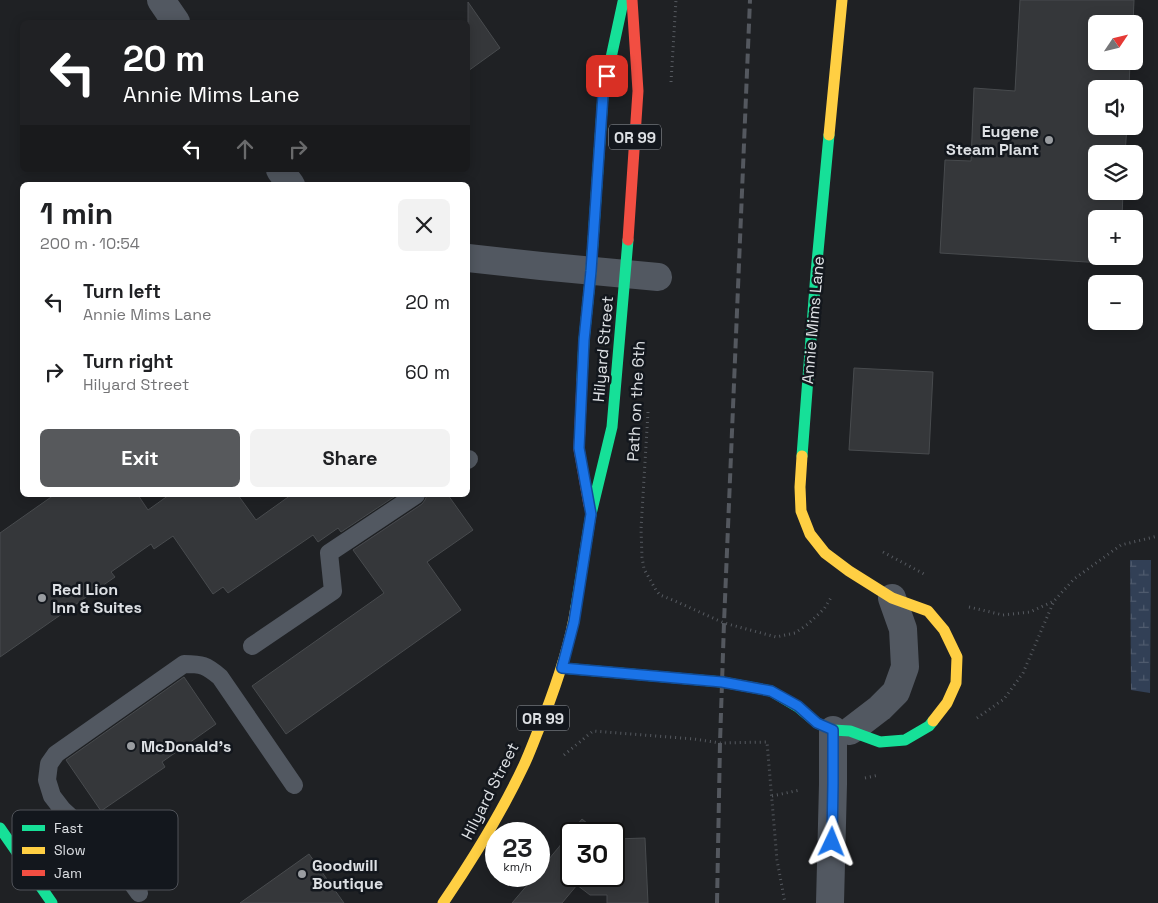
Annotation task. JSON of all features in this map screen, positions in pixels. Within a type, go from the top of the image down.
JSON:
[{"type":"main road","name":"OR 99","points":[[591,271],[603,95],[623,0]]},
{"type":"main road","name":"OR 99","points":[[626,274],[638,91],[632,0]]},
{"type":"main road","name":"Annie Mims Lane","points":[[562,668],[722,682],[771,691],[798,706],[817,723],[880,742],[905,740],[929,726],[947,703],[956,683],[957,657],[944,630],[928,611],[892,598],[849,571],[825,553],[810,534],[801,511],[800,487],[816,273],[842,0]]},
{"type":"main road","name":"Hilyard Street","points":[[591,271],[584,340],[579,448],[591,514]]},
{"type":"main road","name":"Hilyard Street","points":[[443,903],[474,857],[524,766],[562,668],[574,622],[591,514],[612,427],[626,274]]},
{"type":"main road","points":[[0,828],[12,845]]},
{"type":"main road","points":[[43,890],[52,903]]},
{"type":"street","points":[[161,0],[175,20]]},
{"type":"street","points":[[470,258],[658,277]]},
{"type":"street","points":[[830,903],[833,784],[842,730],[880,708],[896,692],[905,667],[903,629],[892,598]]},
{"type":"lane","points":[[252,646],[333,591],[329,553],[413,497]]},
{"type":"lane","points":[[62,810],[52,796],[47,780],[49,764],[56,754],[184,664],[198,664],[208,667],[220,677],[294,785]]},
{"type":"path","points":[[671,88],[676,0]]},
{"type":"path","name":"Path on the 6th","points":[[648,411],[642,557],[644,569],[660,595],[724,623],[776,637],[795,633],[808,624],[824,609],[837,590]]},
{"type":"path","points":[[962,602],[970,608],[1003,615],[1030,612],[1054,600],[1074,579],[1121,545],[1158,536]]},
{"type":"path","points":[[883,552],[931,577]]},
{"type":"path","points":[[972,724],[977,717],[1004,699],[1023,673],[1054,600]]},
{"type":"path","points":[[560,762],[564,754],[593,731],[694,739],[720,743],[767,742],[777,860],[785,903]]},
{"type":"path","points":[[861,779],[879,775]]},
{"type":"path","points":[[772,796],[809,789]]},
{"type":"green space","points":[[1130,560],[1151,560],[1150,693],[1131,690]]},
{"type":"building","name":"Eugene Steam Plant","points":[[1020,0],[1134,0],[1133,15],[1088,15],[1088,70],[1130,70],[1129,80],[1088,80],[1088,135],[1126,135],[1126,145],[1088,145],[1088,200],[1123,200],[1122,210],[1088,210],[1088,262],[940,253],[945,160],[971,161],[974,88],[1015,91]]},
{"type":"building","points":[[468,2],[500,48],[470,70],[470,20],[468,20]]},
{"type":"building","points":[[854,368],[933,372],[929,454],[849,450]]},
{"type":"building","points":[[51,497],[139,497],[148,510],[166,497],[239,497],[256,520],[288,497],[394,497],[341,532],[338,528],[318,542],[313,535],[228,593],[223,587],[213,594],[173,536],[154,549],[151,544],[111,572],[115,577],[0,657],[0,533]]},
{"type":"building","points":[[426,497],[449,497],[473,530],[427,562],[461,610],[286,734],[252,686],[384,593],[353,550],[422,504]]},
{"type":"building","name":"McDonald's","points":[[184,677],[216,724],[162,762],[165,767],[102,810],[100,810],[66,760]]},
{"type":"building","points":[[645,838],[648,903],[607,903],[607,895],[590,895],[580,887],[625,887],[625,839]]},
{"type":"building","points":[[560,846],[560,887],[575,887],[562,903],[512,903],[526,887],[550,887],[550,858]]},
{"type":"building","name":"Goodwill Boutique","points":[[309,854],[344,903],[240,903]]},
{"type":"railway","points":[[717,903],[724,623],[750,0]]},
{"type":"traffic: fast","points":[[582,380],[603,95],[623,2]]},
{"type":"traffic: fast","points":[[802,456],[829,135]]},
{"type":"traffic: fast","points":[[576,607],[591,514],[612,427],[628,240]]},
{"type":"traffic: fast","points":[[562,668],[722,682],[771,691],[798,707],[817,723],[833,730],[850,731],[880,742],[905,740],[929,726],[933,721]]},
{"type":"traffic: fast","points":[[0,828],[12,845]]},
{"type":"traffic: fast","points":[[43,890],[52,903]]},
{"type":"traffic: slow","points":[[829,135],[842,0]]},
{"type":"traffic: slow","points":[[802,456],[801,511],[810,534],[825,553],[849,571],[892,598],[928,611],[944,630],[957,657],[956,683],[947,703],[933,721]]},
{"type":"traffic: slow","points":[[443,903],[486,836],[527,759],[558,678],[567,650],[576,607]]},
{"type":"traffic: jam","points":[[628,240],[638,91],[632,0]]},
{"type":"traffic: jam","points":[[582,380],[579,449],[589,505]]},
{"type":"place","name":"Eugene Steam Plant","points":[[1049,140]]},
{"type":"place","name":"Red Lion Inn & Suites","points":[[42,598]]},
{"type":"place","name":"McDonald's","points":[[131,746]]},
{"type":"place","name":"Goodwill Boutique","points":[[302,874]]},
{"type":"route","points":[[607,76],[603,95],[591,271],[584,340],[579,448],[591,514],[574,622],[562,668],[722,682],[771,691],[798,706],[817,723],[833,730],[832,842]]}]
